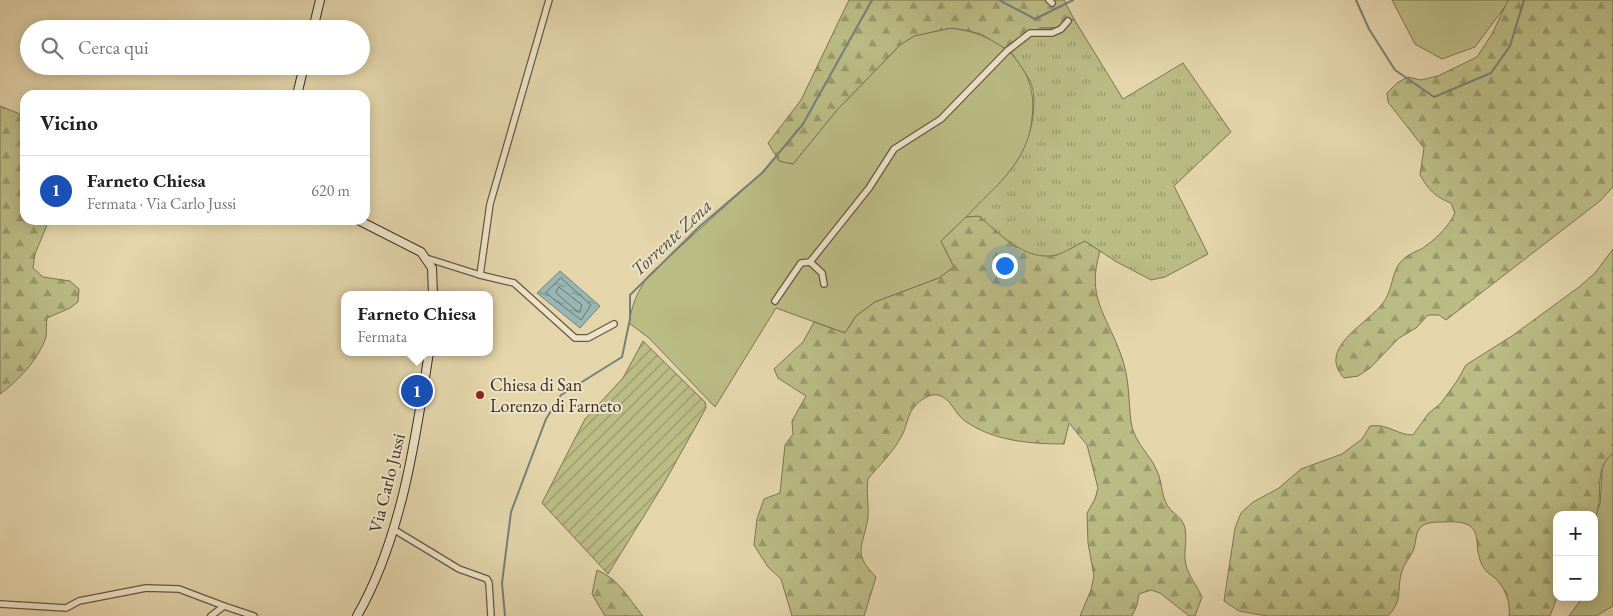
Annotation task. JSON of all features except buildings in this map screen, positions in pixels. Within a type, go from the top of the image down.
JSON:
[{"type":"street","points":[[315,20],[320,0]]},
{"type":"street","points":[[480,275],[490,204],[549,0]]},
{"type":"street","points":[[775,301],[801,263],[810,262],[869,188],[894,149],[941,119],[1007,51],[1030,33],[1052,33],[1068,21]]},
{"type":"street","points":[[298,90],[302,75]]},
{"type":"street","points":[[368,225],[412,247],[426,258],[480,275],[514,283],[575,338],[588,338],[614,324]]},
{"type":"street","points":[[426,258],[432,268],[433,291]]},
{"type":"street","points":[[810,262],[822,273],[824,284]]},
{"type":"street","name":"Via Carlo Jussi","points":[[358,616],[379,570],[393,529],[406,479],[427,356]]},
{"type":"street","points":[[393,529],[458,569],[487,579],[489,583],[491,616]]},
{"type":"street","points":[[0,604],[66,608],[79,601],[146,588],[179,589],[254,616]]},
{"type":"street","points":[[211,616],[224,606]]},
{"type":"green space","points":[[849,0],[1064,0],[1074,19],[1059,28],[1040,28],[1011,52],[981,34],[965,30],[951,28],[914,36],[900,45],[837,110],[793,164],[779,161],[768,143],[801,100]]},
{"type":"green space","points":[[1392,0],[1510,0],[1475,47],[1442,59],[1415,44]]},
{"type":"green space","points":[[1508,0],[1613,0],[1613,187],[1600,201],[1446,320],[1439,315],[1428,315],[1416,328],[1399,338],[1370,368],[1358,376],[1344,378],[1337,367],[1336,356],[1341,345],[1385,300],[1399,264],[1406,257],[1424,248],[1435,238],[1446,227],[1455,213],[1451,203],[1432,192],[1420,175],[1424,148],[1388,102],[1387,93],[1397,83],[1408,77],[1421,80],[1438,76],[1477,57],[1492,34]]},
{"type":"green space","points":[[1074,19],[1123,99],[1183,63],[1231,132],[1174,186],[1208,254],[1165,277],[1151,280],[1115,261],[1085,241],[1057,255],[1045,256],[1034,254],[1014,245],[979,216],[966,217],[1009,172],[1030,133],[1033,116],[1033,89],[1028,77],[1011,52],[1040,28],[1059,28]]},
{"type":"green space","points":[[951,28],[969,31],[985,37],[1013,55],[1029,82],[1033,99],[1030,132],[1022,154],[995,189],[941,241],[954,267],[939,278],[875,302],[856,316],[845,333],[776,308],[715,407],[649,338],[629,323],[634,303],[645,281],[649,275],[765,170],[776,156],[779,161],[793,164],[837,110],[900,45],[914,36]]},
{"type":"green space","points":[[0,106],[20,114],[20,225],[47,225],[35,254],[33,268],[43,277],[70,281],[79,289],[78,302],[70,308],[47,318],[46,337],[43,345],[21,376],[0,394]]},
{"type":"green space","points":[[979,216],[1015,247],[1073,246],[1085,241],[1100,251],[1095,281],[1100,305],[1124,364],[1133,430],[1153,462],[1167,505],[1184,525],[1186,564],[1189,574],[1202,597],[1195,616],[1189,616],[1160,593],[1151,590],[1139,594],[1132,616],[1080,616],[1091,590],[1094,576],[1088,543],[1087,513],[1095,499],[1098,488],[1087,445],[1069,423],[1064,444],[1026,442],[1000,437],[976,428],[965,421],[946,399],[935,395],[922,399],[912,409],[898,443],[868,479],[868,517],[861,555],[868,568],[876,577],[864,616],[792,616],[781,579],[768,567],[754,545],[757,519],[764,499],[780,493],[785,445],[793,434],[792,421],[806,396],[778,378],[774,369],[803,342],[814,322],[845,333],[856,316],[875,302],[939,278],[954,267],[941,241],[966,217]]},
{"type":"green space","points":[[1613,249],[1613,453],[1606,460],[1602,468],[1597,511],[1553,511],[1553,601],[1556,601],[1550,616],[1509,616],[1509,606],[1502,586],[1487,572],[1480,560],[1473,529],[1459,522],[1429,523],[1419,529],[1413,551],[1402,571],[1398,599],[1388,616],[1267,616],[1239,611],[1224,601],[1235,528],[1241,513],[1253,502],[1279,488],[1301,469],[1342,454],[1362,439],[1370,426],[1382,426],[1413,435],[1428,414],[1441,403],[1466,365],[1512,336],[1595,273]]},
{"type":"green space","points":[[643,341],[705,402],[706,408],[663,485],[608,574],[542,503],[585,419],[623,378]]},
{"type":"green space","points":[[1613,451],[1613,606],[1596,616],[1569,616],[1580,601],[1598,601],[1597,511],[1600,504],[1603,459]]},
{"type":"green space","points":[[597,570],[617,584],[643,616],[605,616],[592,594]]},
{"type":"water","points":[[560,271],[600,306],[580,328],[537,293]]},
{"type":"waterway","name":"Torrente Zena","points":[[505,616],[502,583],[511,512],[546,419],[561,395],[622,357],[630,319],[630,295],[699,227],[762,173],[803,124],[872,0]]},
{"type":"waterway","name":"Torrente Zena","points":[[999,0],[1035,19],[1073,0]]},
{"type":"waterway","name":"Torrente Zena","points":[[1356,0],[1369,29],[1395,70],[1434,97],[1491,73],[1510,46],[1524,0]]},
{"type":"place","name":"Farneto Chiesa","points":[[417,391]]},
{"type":"place","name":"Chiesa di San Lorenzo di Farneto","points":[[480,395]]}]
